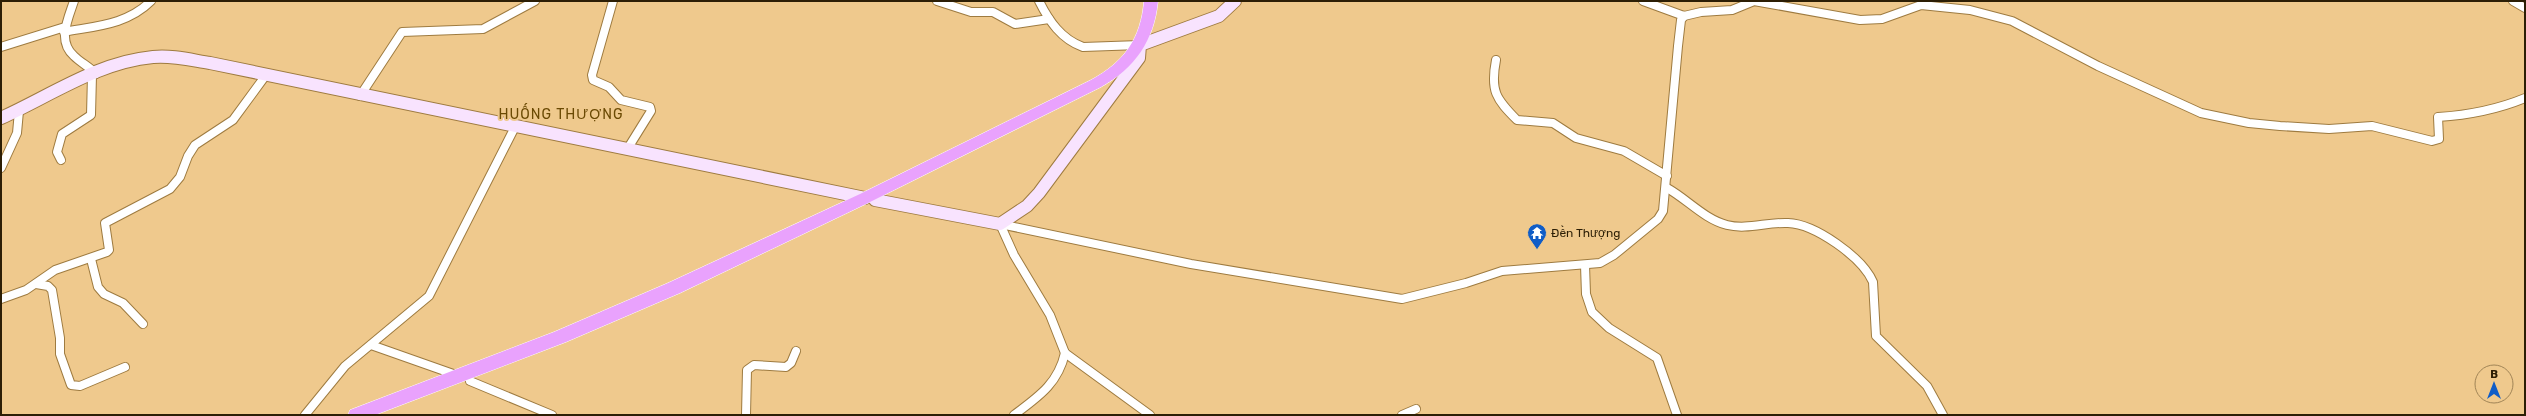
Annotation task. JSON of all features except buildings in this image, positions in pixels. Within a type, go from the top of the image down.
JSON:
[{"type":"highway","points":[[377,415],[465,379],[607,326],[747,256],[1051,113],[1087,94],[1095,85],[1114,74],[1134,56],[1146,37],[1151,1]]},
{"type":"highway","points":[[356,415],[465,379]]},
{"type":"street","points":[[61,160],[58,146],[62,134],[88,118],[93,111],[94,75],[91,68],[72,55],[64,40],[64,30],[74,1]]},
{"type":"street","points":[[1,47],[64,30],[127,19],[141,11],[151,1]]},
{"type":"street","points":[[360,96],[402,32],[483,29],[503,20],[535,1]]},
{"type":"street","points":[[613,1],[592,75],[593,80],[609,87],[617,97],[650,107],[651,111],[628,148]]},
{"type":"street","points":[[937,1],[971,12],[993,12],[1015,24],[1049,19]]},
{"type":"street","points":[[1039,1],[1049,19],[1067,41],[1074,45],[1083,47],[1140,45],[1219,16],[1235,1]]},
{"type":"street","points":[[1643,1],[1684,16],[1701,12],[1732,10],[1754,1],[1860,20],[1873,20],[1920,3],[1970,10],[2012,21],[2098,66],[2201,114],[2249,124],[2309,128],[2372,126],[2432,141],[2439,139],[2440,134],[2438,117],[2471,115],[2501,108],[2525,98]]},
{"type":"street","points":[[2513,1],[2525,8]]},
{"type":"street","points":[[1,118],[19,111],[94,75],[131,61],[156,57],[197,62],[266,75],[360,96],[516,125],[1191,264],[1402,299],[1466,283],[1502,271],[1600,263],[1614,255],[1658,219],[1663,211],[1667,188],[1678,46],[1681,20],[1684,16]]},
{"type":"street","points":[[1000,224],[1027,206],[1039,193],[1139,58],[1140,45]]},
{"type":"street","points":[[1496,60],[1491,80],[1494,92],[1500,102],[1517,120],[1553,123],[1576,138],[1624,152],[1667,176]]},
{"type":"street","points":[[1,300],[36,284],[55,270],[91,259],[109,250],[105,223],[170,189],[178,182],[184,172],[188,154],[195,144],[208,133],[234,119],[266,75]]},
{"type":"street","points":[[1,168],[17,133],[19,111]]},
{"type":"street","points":[[305,415],[336,375],[422,304],[435,287],[516,125]]},
{"type":"street","points":[[1667,188],[1682,195],[1716,221],[1726,225],[1738,227],[1788,223],[1817,231],[1829,239],[1870,275],[1875,292],[1876,336],[1927,386],[1942,415]]},
{"type":"street","points":[[1000,224],[1014,255],[1050,315],[1065,353],[1150,415]]},
{"type":"street","points":[[91,259],[98,287],[104,294],[123,303],[143,324]]},
{"type":"street","points":[[1585,265],[1586,294],[1592,312],[1609,328],[1657,358],[1678,415]]},
{"type":"street","points":[[36,284],[48,286],[52,290],[60,338],[60,354],[71,385],[80,386],[125,367]]},
{"type":"street","points":[[372,344],[465,379],[552,415]]},
{"type":"street","points":[[746,415],[745,383],[749,367],[786,367],[791,363],[796,351]]},
{"type":"street","points":[[1014,415],[1054,383],[1061,370],[1065,353]]},
{"type":"street","points":[[1402,415],[1416,409]]},
{"type":"place","name":"Đền Thượng","points":[[1537,250]]},
{"type":"district","name":"HUỐNG THƯỢNG","points":[[561,114]]}]
